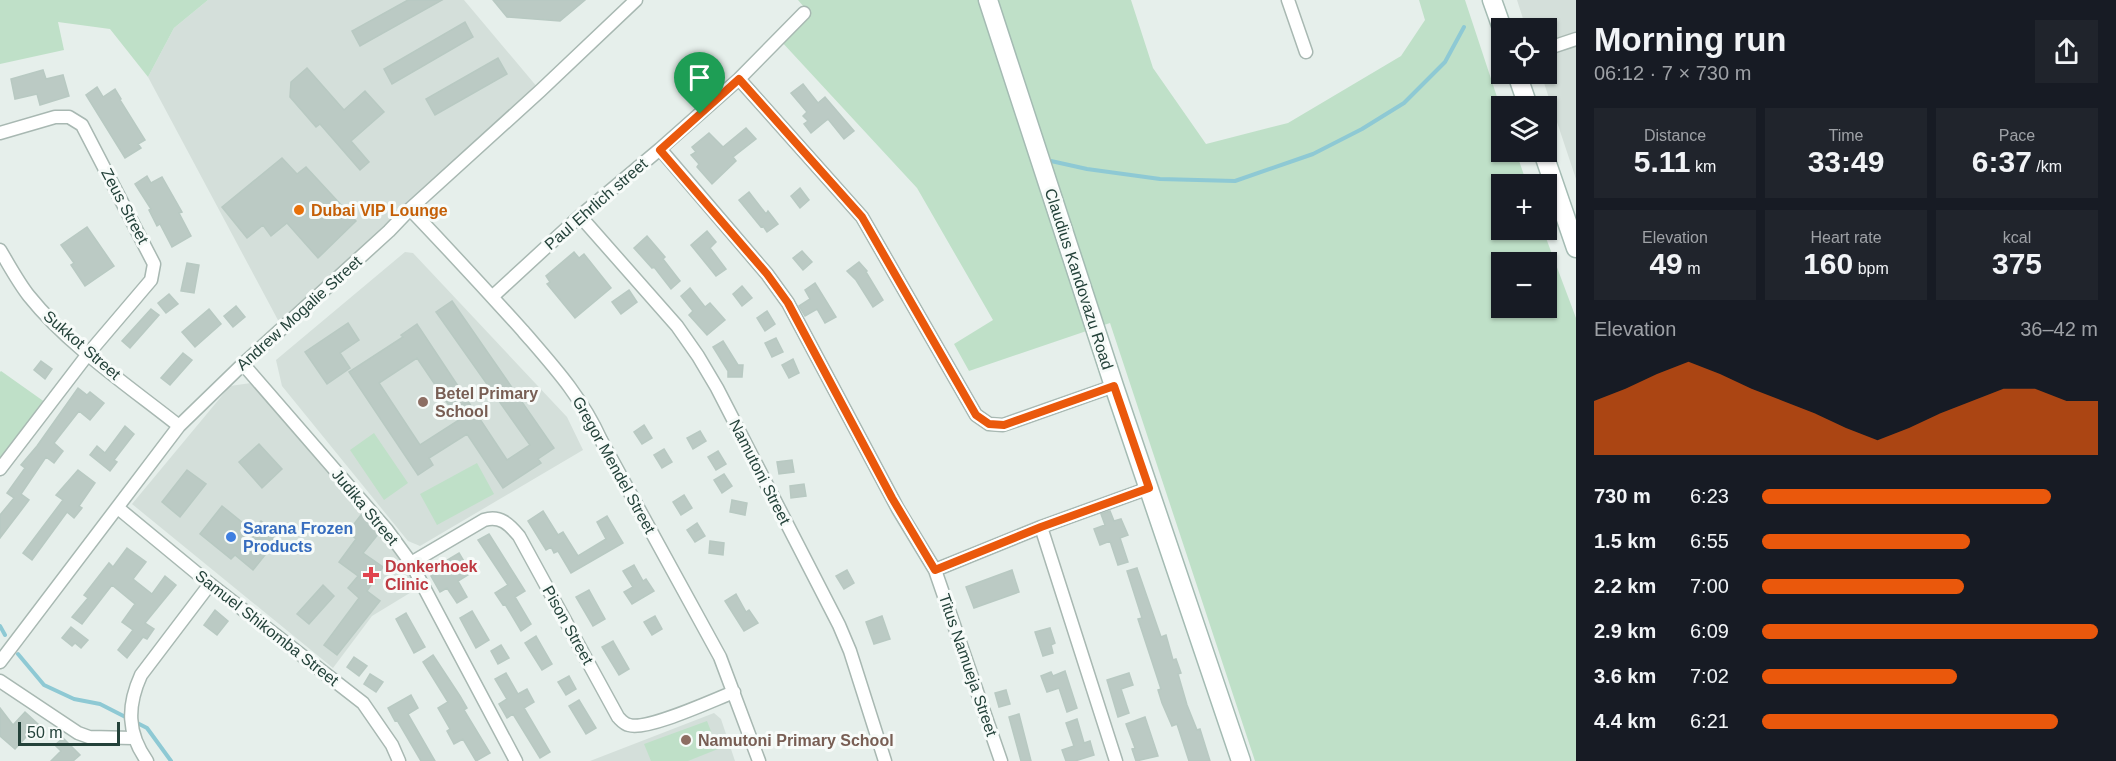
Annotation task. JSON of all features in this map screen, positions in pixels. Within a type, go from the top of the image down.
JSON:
[{"type":"street","name":"Andrew Mogalie Street","points":[[0,662],[179,426],[636,0]]},
{"type":"street","name":"Claudius Kandovazu Road","points":[[988,0],[1114,386],[1241,761]]},
{"type":"street","points":[[1288,0],[1306,52]]},
{"type":"street","points":[[1492,0],[1498,18]]},
{"type":"street","name":"Paul Ehrlich street","points":[[492,297],[580,216],[660,150],[739,79],[804,13]]},
{"type":"street","points":[[1557,45],[1576,39]]},
{"type":"street","points":[[739,79],[862,217],[976,415],[989,424],[1004,425],[1114,386]]},
{"type":"street","name":"Zeus Street","points":[[0,133],[55,117],[64,116],[75,120],[86,134],[151,256],[154,264],[151,280],[88,354]]},
{"type":"street","name":"Titus Namueja Street","points":[[660,150],[767,274],[788,303],[892,498],[935,570],[1000,761]]},
{"type":"street","points":[[1546,162],[1576,248]]},
{"type":"street","name":"Gregor Mendel Street","points":[[410,209],[560,374],[589,412],[601,440],[720,657],[759,761]]},
{"type":"street","name":"Namutoni Street","points":[[580,216],[677,326],[717,388],[839,625],[850,651],[885,761]]},
{"type":"street","name":"Sukkot Street","points":[[0,250],[34,302],[88,354],[179,426]]},
{"type":"street","points":[[0,469],[88,354]]},
{"type":"street","name":"Judika Street","points":[[243,364],[387,530],[411,563],[516,761]]},
{"type":"street","points":[[935,570],[1041,527],[1149,488]]},
{"type":"street","name":"Samuel Shikomba Street","points":[[118,508],[210,584],[363,703],[392,745],[399,761]]},
{"type":"street","name":"Pison Street","points":[[411,563],[484,520],[493,517],[502,520],[519,536],[622,722],[629,725],[647,725],[734,692]]},
{"type":"street","points":[[1041,527],[1116,761]]},
{"type":"street","points":[[147,761],[134,738],[130,719],[134,692],[141,675],[210,584]]},
{"type":"street","points":[[0,681],[78,733],[89,736],[134,738]]},
{"type":"shaded area","points":[[208,0],[464,0],[538,88],[279,322],[148,77],[174,28]]},
{"type":"shaded area","points":[[1517,0],[1576,0],[1576,179],[1557,122],[1557,96],[1548,96],[1544,84],[1557,84],[1557,18],[1523,18]]},
{"type":"shaded area","name":"Betel Primary School","points":[[405,252],[413,253],[567,417],[583,450],[420,546],[408,541],[282,386],[276,360]]},
{"type":"shaded area","points":[[251,383],[360,511],[383,530],[418,588],[372,616],[333,668],[132,504],[230,386]]},
{"type":"shaded area","name":"Namutoni Primary School","points":[[714,713],[721,719],[735,761],[590,761]]},
{"type":"green space","points":[[0,0],[208,0],[174,28],[148,77],[110,29],[58,22],[64,50],[0,64]]},
{"type":"green space","points":[[798,0],[1131,0],[1153,68],[1206,144],[1288,123],[1401,56],[1425,20],[1419,0],[1465,0],[1497,96],[1491,96],[1491,162],[1519,162],[1524,174],[1491,174],[1491,240],[1547,240],[1551,252],[1491,252],[1491,318],[1557,318],[1557,267],[1576,318],[1576,761],[1255,761],[1110,323],[969,371],[954,344],[993,320],[917,188],[780,40],[809,13]]},
{"type":"green space","points":[[0,372],[49,405],[0,469]]},
{"type":"green space","points":[[374,433],[408,483],[384,500],[350,450]]},
{"type":"green space","points":[[477,463],[494,494],[437,525],[420,494]]},
{"type":"green space","points":[[707,721],[718,749],[688,761],[651,761],[644,744]]},
{"type":"building","points":[[408,0],[442,0],[360,46],[352,31]]},
{"type":"building","points":[[493,0],[585,0],[560,21],[507,17]]},
{"type":"building","points":[[465,22],[473,37],[392,84],[384,69]]},
{"type":"building","points":[[498,58],[507,74],[435,115],[426,99]]},
{"type":"building","points":[[307,68],[344,110],[365,91],[384,112],[351,141],[369,162],[360,170],[320,124],[316,127],[290,97],[291,82]]},
{"type":"building","points":[[43,70],[46,79],[63,75],[69,96],[40,105],[37,94],[15,99],[11,79]]},
{"type":"building","points":[[803,84],[818,103],[825,97],[854,131],[844,139],[828,119],[811,133],[804,124],[808,121],[803,116],[807,112],[791,93]]},
{"type":"building","points":[[97,87],[103,97],[115,89],[145,140],[138,144],[141,148],[125,158],[86,95]]},
{"type":"building","points":[[746,128],[756,139],[733,157],[736,161],[712,184],[697,167],[699,164],[691,155],[696,152],[692,147],[709,133],[723,147]]},
{"type":"building","points":[[282,158],[297,174],[306,167],[356,221],[318,258],[287,223],[271,236],[263,225],[247,238],[222,207]]},
{"type":"building","points":[[147,176],[151,183],[162,177],[182,212],[179,213],[191,236],[172,247],[160,224],[157,226],[149,210],[151,209],[135,184]]},
{"type":"building","points":[[800,188],[809,200],[800,208],[791,196]]},
{"type":"building","points":[[749,192],[766,214],[768,211],[778,224],[767,232],[739,200]]},
{"type":"building","points":[[87,227],[114,266],[85,286],[71,265],[74,263],[61,245]]},
{"type":"building","points":[[707,231],[716,242],[710,248],[726,269],[716,276],[691,245]]},
{"type":"building","points":[[647,236],[665,257],[663,259],[680,281],[671,289],[654,267],[652,268],[634,248]]},
{"type":"building","points":[[802,251],[812,262],[803,270],[793,258]]},
{"type":"building","points":[[574,252],[579,258],[584,254],[611,288],[575,318],[547,284],[550,282],[546,276]]},
{"type":"building","points":[[859,262],[867,271],[883,300],[873,307],[856,280],[847,271]]},
{"type":"building","points":[[187,263],[199,265],[194,293],[181,291]]},
{"type":"building","points":[[815,283],[836,317],[825,323],[817,309],[805,316],[799,306],[810,299],[805,290]]},
{"type":"building","points":[[742,286],[752,298],[742,306],[733,294]]},
{"type":"building","points":[[690,288],[705,307],[710,303],[725,320],[707,335],[689,315],[693,311],[681,296]]},
{"type":"building","points":[[629,290],[637,302],[621,314],[612,302]]},
{"type":"building","points":[[169,294],[178,304],[166,313],[158,303]]},
{"type":"building","points":[[452,301],[554,448],[538,459],[541,463],[503,488],[467,434],[429,458],[433,465],[418,475],[349,372],[403,337],[401,335],[417,324],[507,460],[530,445],[436,312]],"holes":[[[417,358],[459,420],[420,445],[379,383]]]},
{"type":"building","points":[[236,306],[245,317],[233,327],[224,316]]},
{"type":"building","points":[[151,309],[159,315],[130,348],[122,341]]},
{"type":"building","points":[[209,309],[221,324],[195,347],[182,332]]},
{"type":"building","points":[[767,311],[775,324],[765,331],[757,318]]},
{"type":"building","points":[[348,323],[359,340],[340,353],[350,368],[327,384],[305,352]]},
{"type":"building","points":[[776,338],[783,352],[772,357],[765,343]]},
{"type":"building","points":[[723,341],[738,365],[743,365],[742,377],[728,377],[728,371],[713,347]]},
{"type":"building","points":[[183,353],[192,360],[170,385],[161,378]]},
{"type":"building","points":[[793,359],[799,373],[789,378],[782,365]]},
{"type":"building","points":[[41,361],[52,369],[45,379],[34,370]]},
{"type":"building","points":[[78,388],[87,395],[90,392],[104,403],[90,420],[79,411],[54,443],[63,451],[54,463],[46,457],[21,494],[29,500],[0,538],[0,515],[14,498],[7,493],[25,468],[21,465]]},
{"type":"building","points":[[644,425],[652,438],[642,444],[634,432]]},
{"type":"building","points":[[125,426],[134,434],[114,460],[117,462],[110,471],[90,455],[97,446],[105,453]]},
{"type":"building","points":[[700,431],[706,441],[693,449],[687,438]]},
{"type":"building","points":[[259,444],[282,469],[262,488],[239,462]]},
{"type":"building","points":[[664,449],[672,462],[662,468],[654,455]]},
{"type":"building","points":[[718,451],[726,464],[716,470],[708,457]]},
{"type":"building","points":[[792,460],[794,472],[779,474],[777,462]]},
{"type":"building","points":[[78,470],[95,483],[79,506],[82,508],[74,518],[67,512],[32,560],[23,553],[63,500],[56,495]]},
{"type":"building","points":[[187,470],[206,484],[180,517],[162,502]]},
{"type":"building","points":[[724,474],[732,486],[722,493],[714,480]]},
{"type":"building","points":[[804,484],[806,496],[791,498],[790,486]]},
{"type":"building","points":[[684,495],[692,508],[681,515],[673,502]]},
{"type":"building","points":[[732,500],[747,503],[745,515],[730,512]]},
{"type":"building","points":[[222,506],[253,531],[261,521],[280,536],[253,570],[235,555],[231,559],[200,534]]},
{"type":"building","points":[[543,511],[558,535],[563,532],[578,556],[606,539],[597,522],[607,516],[623,543],[571,573],[558,551],[554,553],[551,547],[546,550],[528,521]]},
{"type":"building","points":[[1110,511],[1114,521],[1121,519],[1128,535],[1120,538],[1128,562],[1118,565],[1110,541],[1100,545],[1094,529],[1105,525],[1101,514]]},
{"type":"building","points":[[361,515],[379,533],[363,553],[383,567],[367,591],[380,601],[337,655],[324,645],[359,598],[348,588],[358,576],[339,562],[356,539],[348,532]]},
{"type":"building","points":[[697,523],[705,536],[695,542],[687,530]]},
{"type":"building","points":[[489,534],[525,591],[515,597],[531,624],[521,631],[505,604],[503,605],[495,593],[508,585],[478,540]]},
{"type":"building","points":[[710,541],[724,543],[723,555],[709,553]]},
{"type":"building","points":[[127,548],[146,562],[133,579],[152,594],[165,576],[176,585],[145,623],[154,629],[147,639],[143,637],[127,658],[118,650],[133,630],[122,622],[135,604],[112,585],[82,624],[72,617],[88,598],[84,595],[109,563],[113,567]]},
{"type":"building","points":[[459,553],[471,573],[458,581],[467,597],[457,603],[447,588],[440,592],[431,576],[437,573],[434,568]]},
{"type":"building","points":[[634,565],[643,581],[646,579],[654,591],[632,604],[624,592],[633,587],[623,571]]},
{"type":"building","points":[[1137,568],[1161,637],[1166,635],[1173,660],[1176,659],[1187,705],[1197,730],[1200,729],[1210,761],[1189,761],[1177,724],[1172,726],[1162,703],[1158,690],[1161,689],[1138,619],[1142,618],[1127,571]]},
{"type":"building","points":[[847,570],[854,583],[844,589],[836,576]]},
{"type":"building","points":[[1012,570],[1019,592],[974,608],[966,587]]},
{"type":"building","points":[[323,585],[334,596],[309,624],[297,614]]},
{"type":"building","points":[[589,590],[605,619],[593,626],[576,597]]},
{"type":"building","points":[[736,594],[746,612],[749,610],[758,623],[744,631],[725,601]]},
{"type":"building","points":[[215,610],[228,621],[217,635],[204,625]]},
{"type":"building","points":[[472,611],[489,640],[476,648],[460,618]]},
{"type":"building","points":[[406,613],[425,647],[414,653],[396,619]]},
{"type":"building","points":[[655,616],[662,629],[652,635],[644,622]]},
{"type":"building","points":[[882,616],[890,639],[874,644],[866,622]]},
{"type":"building","points":[[71,627],[88,640],[81,648],[75,643],[72,646],[62,638]]},
{"type":"building","points":[[1050,628],[1055,643],[1051,645],[1053,653],[1043,656],[1035,632]]},
{"type":"building","points":[[536,636],[552,664],[542,670],[525,643]]},
{"type":"building","points":[[613,641],[629,669],[619,675],[602,647]]},
{"type":"building","points":[[501,645],[509,658],[498,664],[491,651]]},
{"type":"building","points":[[433,655],[467,708],[464,710],[490,753],[476,761],[463,739],[454,744],[447,731],[450,729],[438,708],[448,702],[423,662]]},
{"type":"building","points":[[354,657],[367,666],[359,676],[347,667]]},
{"type":"building","points":[[1065,671],[1077,708],[1067,712],[1059,688],[1047,692],[1041,676],[1051,672],[1053,676]]},
{"type":"building","points":[[506,673],[518,694],[527,689],[534,702],[524,708],[550,752],[540,758],[513,714],[507,718],[499,704],[507,699],[495,679]]},
{"type":"building","points":[[1129,673],[1133,685],[1121,689],[1129,713],[1118,717],[1107,680]]},
{"type":"building","points":[[370,674],[383,682],[376,692],[364,684]]},
{"type":"building","points":[[569,676],[576,689],[566,695],[558,682]]},
{"type":"building","points":[[1006,690],[1010,704],[999,707],[995,693]]},
{"type":"building","points":[[411,695],[418,708],[408,714],[435,761],[421,761],[388,708]]},
{"type":"building","points":[[579,700],[596,728],[586,734],[569,706]]},
{"type":"building","points":[[0,708],[13,725],[25,712],[38,724],[15,749],[0,736]]},
{"type":"building","points":[[1019,714],[1031,761],[1021,761],[1009,717]]},
{"type":"building","points":[[1145,717],[1158,756],[1136,761],[1132,749],[1135,748],[1126,724]]},
{"type":"building","points":[[1077,719],[1084,743],[1090,741],[1094,755],[1075,761],[1066,761],[1062,750],[1074,746],[1066,723]]},
{"type":"building","points":[[63,738],[80,755],[73,761],[51,761],[61,751],[55,745]]},
{"type":"waterway","points":[[1051,161],[1087,169],[1160,179],[1235,181],[1313,154],[1362,129],[1404,103],[1445,62],[1464,27]]},
{"type":"waterway","points":[[0,626],[5,635]]},
{"type":"waterway","points":[[18,654],[44,685],[74,699],[100,704],[147,728],[171,761]]},
{"type":"place","name":"Dubai VIP Lounge","points":[[299,210]]},
{"type":"place","name":"Betel Primary School","points":[[423,402]]},
{"type":"place","name":"Sarana Frozen Products","points":[[231,537]]},
{"type":"place","name":"Donkerhoek Clinic","points":[[371,575]]},
{"type":"place","name":"Namutoni Primary School","points":[[686,740]]},
{"type":"route","points":[[739,79],[862,217],[976,415],[989,424],[1004,425],[1016,422],[1114,386],[1149,488],[1041,527],[935,570],[892,498],[788,303],[767,274],[660,150],[700,114],[739,79]]}]
